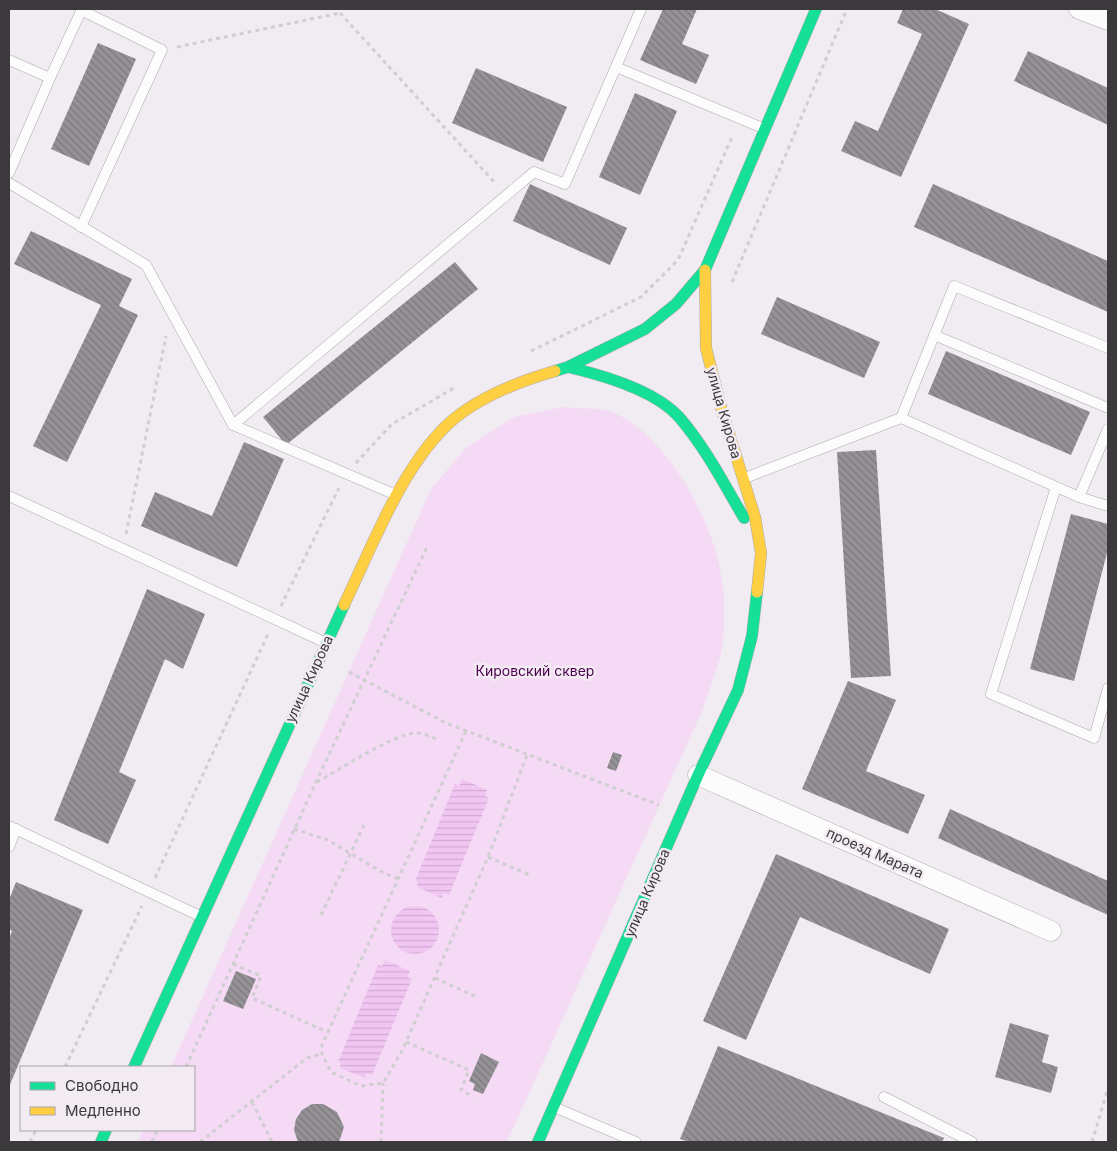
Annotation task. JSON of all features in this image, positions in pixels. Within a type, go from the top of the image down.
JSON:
[{"type":"main road","name":"улица Кирова","points":[[134,1066],[200,916],[325,643],[397,495],[422,453],[447,425],[482,401],[522,382],[568,367],[645,329],[676,304],[705,270],[816,9]]},
{"type":"main road","name":"улица Кирова","points":[[538,1142],[698,776],[738,690],[752,636],[761,553],[755,517],[722,411],[706,348],[705,270]]},
{"type":"main road","name":"улица Кирова","points":[[568,367],[615,379],[647,394],[678,416],[733,498],[761,553]]},
{"type":"street","points":[[1079,9],[1108,20]]},
{"type":"street","name":"проезд Марата","points":[[698,776],[1051,931]]},
{"type":"lane","points":[[233,425],[534,172],[565,184],[641,9]]},
{"type":"lane","points":[[9,173],[82,10],[162,50],[81,226]]},
{"type":"lane","points":[[9,60],[50,78]]},
{"type":"lane","points":[[616,67],[765,129]]},
{"type":"lane","points":[[9,183],[146,265],[233,425],[397,495]]},
{"type":"lane","points":[[901,418],[954,286],[1108,348]]},
{"type":"lane","points":[[934,336],[1108,408]]},
{"type":"lane","points":[[743,479],[901,418],[1079,497],[1108,506]]},
{"type":"lane","points":[[1079,497],[1108,429]]},
{"type":"lane","points":[[1056,487],[991,694],[1094,738],[1108,688]]},
{"type":"lane","points":[[9,496],[325,643]]},
{"type":"lane","points":[[9,847],[12,827],[200,916]]},
{"type":"lane","points":[[884,1097],[972,1142]]},
{"type":"lane","points":[[554,1107],[636,1142]]},
{"type":"path","points":[[732,282],[847,9]]},
{"type":"path","points":[[162,50],[341,11],[506,195]]},
{"type":"path","points":[[123,549],[171,311]]},
{"type":"path","points":[[186,1066],[294,829],[428,545]]},
{"type":"path","points":[[349,672],[446,723],[660,805]]},
{"type":"path","points":[[383,1083],[361,1086],[331,1072],[322,1054],[322,1045],[466,731]]},
{"type":"path","points":[[316,782],[392,741],[414,733],[423,733],[438,740]]},
{"type":"path","points":[[381,1142],[383,1083],[406,1042],[488,858],[527,755]]},
{"type":"path","points":[[321,915],[364,825]]},
{"type":"path","points":[[294,829],[328,840],[398,879]]},
{"type":"path","points":[[488,858],[530,875]]},
{"type":"path","points":[[233,964],[261,976],[252,998],[328,1032]]},
{"type":"path","points":[[435,978],[479,998]]},
{"type":"path","points":[[406,1042],[469,1070],[461,1090],[473,1097]]},
{"type":"path","points":[[200,1142],[307,1058],[322,1054]]},
{"type":"path","points":[[1092,1142],[1108,1088]]},
{"type":"path","points":[[252,1102],[272,1142]]},
{"type":"green space","name":"Кировский сквер","points":[[563,407],[607,410],[632,423],[651,439],[668,458],[683,481],[697,504],[708,529],[721,574],[724,616],[722,650],[702,711],[507,1142],[138,1142],[143,1131],[195,1131],[195,1066],[171,1066],[431,489],[466,448],[514,417]]},
{"type":"shaded area","points":[[462,779],[487,790],[485,796],[489,798],[449,895],[444,893],[442,898],[417,887],[418,882],[415,881],[455,784],[459,786]]},
{"type":"shaded area","points":[[410,906],[420,906],[429,910],[435,916],[438,921],[438,939],[429,950],[420,954],[410,954],[401,950],[395,944],[391,935],[391,925],[395,916],[401,910]]},
{"type":"shaded area","points":[[385,960],[410,971],[407,977],[412,979],[372,1075],[367,1073],[365,1078],[340,1068],[341,1063],[338,1062],[378,965],[382,966]]},
{"type":"building","points":[[663,9],[697,9],[682,44],[709,55],[696,84],[640,60]]},
{"type":"building","points":[[903,9],[935,9],[969,24],[901,177],[841,151],[855,121],[878,131],[922,34],[897,23]]},
{"type":"building","points":[[98,43],[136,59],[89,166],[51,149]]},
{"type":"building","points":[[1028,51],[1108,88],[1108,125],[1014,81]]},
{"type":"building","points":[[476,68],[567,107],[543,162],[452,123]]},
{"type":"building","points":[[635,93],[677,111],[640,195],[599,177]]},
{"type":"building","points":[[530,184],[627,228],[610,265],[513,221]]},
{"type":"building","points":[[933,184],[1108,261],[1108,312],[914,227]]},
{"type":"building","points":[[31,231],[132,279],[119,306],[138,315],[67,462],[33,446],[101,305],[14,264]]},
{"type":"building","points":[[455,262],[478,289],[286,445],[263,417]]},
{"type":"building","points":[[777,297],[880,342],[864,378],[761,334]]},
{"type":"building","points":[[946,351],[1090,412],[1071,455],[928,394]]},
{"type":"building","points":[[244,442],[284,459],[237,567],[141,526],[155,492],[212,516]]},
{"type":"building","points":[[876,450],[891,676],[851,678],[837,452]]},
{"type":"building","points":[[1071,514],[1108,524],[1108,549],[1074,681],[1030,669]]},
{"type":"building","points":[[147,589],[205,614],[183,669],[165,659],[119,772],[136,780],[108,844],[54,820]]},
{"type":"building","points":[[848,681],[896,700],[866,771],[925,795],[908,834],[802,789]]},
{"type":"building","points":[[613,752],[622,755],[616,771],[607,768]]},
{"type":"building","points":[[950,809],[1108,881],[1108,915],[938,838]]},
{"type":"building","points":[[776,854],[949,929],[930,974],[800,917],[746,1040],[703,1021]]},
{"type":"building","points":[[16,882],[83,910],[9,1087],[9,939],[12,931],[9,929],[9,900]]},
{"type":"building","points":[[236,971],[256,979],[243,1009],[223,1001]]},
{"type":"building","points":[[1010,1023],[1049,1035],[1042,1062],[1058,1067],[1051,1093],[995,1077]]},
{"type":"building","points":[[718,1046],[944,1138],[942,1142],[689,1142],[680,1139]]},
{"type":"building","points":[[481,1053],[499,1062],[483,1094],[473,1090],[475,1084],[469,1081]]},
{"type":"building","points":[[312,1104],[323,1104],[337,1112],[344,1127],[339,1142],[298,1142],[294,1130],[296,1119],[302,1110]]},
{"type":"traffic: fast","points":[[555,371],[568,367],[645,329],[676,304],[705,270],[816,9]]},
{"type":"traffic: fast","points":[[568,367],[612,379],[642,391],[669,407],[679,417],[714,466],[744,518]]},
{"type":"traffic: fast","points":[[538,1142],[698,775],[738,690],[752,636],[757,592]]},
{"type":"traffic: fast","points":[[134,1066],[344,605]]},
{"type":"traffic: fast","points":[[101,1142],[106,1131]]},
{"type":"traffic: slow","points":[[705,270],[706,348],[722,411],[755,517],[761,553],[757,592]]},
{"type":"traffic: slow","points":[[344,605],[376,535],[401,487],[430,444],[446,426],[457,416],[483,399],[526,380],[555,371]]}]
